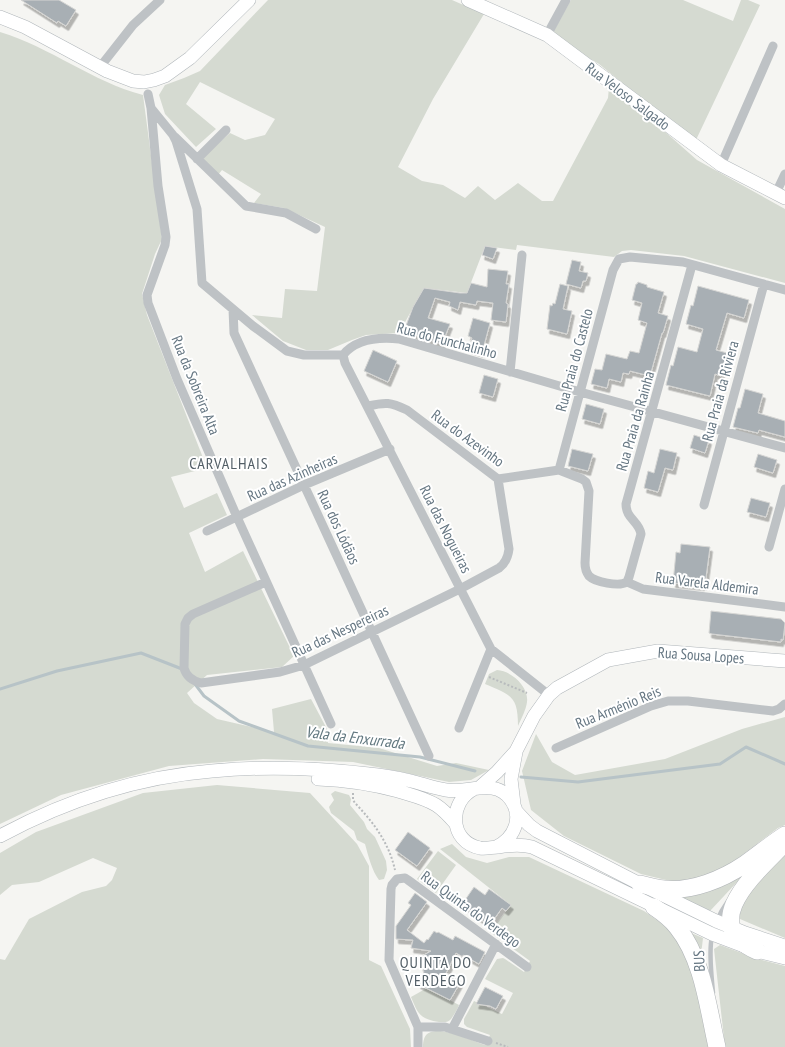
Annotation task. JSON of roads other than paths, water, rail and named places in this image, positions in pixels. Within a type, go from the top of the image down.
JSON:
[{"type":"highway","points":[[640,884],[665,889],[691,888],[721,878],[744,864],[770,844],[785,835]]},
{"type":"highway","points":[[757,951],[743,944],[735,934],[730,918],[732,908],[745,885],[785,843]]},
{"type":"highway","points":[[654,907],[667,916],[688,942],[701,978],[718,1047]]},
{"type":"main road","points":[[0,17],[25,27],[100,67],[132,81],[140,81],[158,78],[177,69],[249,0]]},
{"type":"main road","name":"Rua Veloso Salgado","points":[[472,1],[547,35],[721,165],[781,195]]},
{"type":"main road","name":"Rua Sousa Lopes","points":[[478,788],[497,772],[516,751],[534,716],[549,695],[557,688],[608,660],[658,650],[785,661]]},
{"type":"main road","name":"Rua Sousa Lopes","points":[[515,808],[511,779],[516,751]]},
{"type":"main road","points":[[0,836],[29,821],[89,797],[140,782],[212,771],[254,768],[339,771],[371,774],[412,781],[448,790],[462,791],[490,787],[503,792],[510,798],[515,808],[529,825],[537,831],[640,884],[732,928],[785,946]]},
{"type":"main road","points":[[0,843],[48,819],[102,800],[149,787],[236,776],[279,776],[330,779],[370,784],[431,802],[441,809],[456,824]]},
{"type":"main road","points":[[478,788],[466,794],[459,803],[456,814],[456,824],[460,835],[469,843],[479,848],[518,844],[536,848],[654,907],[712,934],[757,951],[785,958]]},
{"type":"main road","points":[[496,847],[506,841],[513,833],[517,822],[515,808]]},
{"type":"street","points":[[100,67],[133,25],[160,0]]},
{"type":"street","points":[[547,35],[566,0]]},
{"type":"street","points":[[721,165],[773,46]]},
{"type":"street","points":[[148,94],[158,78]]},
{"type":"street","points":[[140,81],[148,94],[151,108],[173,135],[246,206],[286,213],[316,229]]},
{"type":"street","name":"Rua da Sobreira Alta","points":[[151,108],[158,186],[166,237],[165,245],[147,295],[148,303],[177,379],[266,582],[331,724]]},
{"type":"street","points":[[197,159],[226,130]]},
{"type":"street","points":[[173,135],[197,209],[202,283],[253,326],[287,351],[304,355],[343,355]]},
{"type":"street","points":[[781,195],[785,174]]},
{"type":"street","points":[[510,372],[522,255]]},
{"type":"street","name":"Rua Praia do Castelo","points":[[559,470],[616,262],[630,257],[683,262],[692,265]]},
{"type":"street","points":[[692,265],[785,290]]},
{"type":"street","name":"Rua Praia da Rainha","points":[[627,582],[641,534],[639,527],[628,514],[626,504],[692,265]]},
{"type":"street","name":"Rua Praia da Riviera","points":[[704,505],[764,284]]},
{"type":"street","name":"Rua dos Lódãos","points":[[233,309],[234,333],[429,756]]},
{"type":"street","name":"Rua do Funchalinho","points":[[343,355],[351,347],[361,342],[374,339],[404,340],[580,392],[785,448]]},
{"type":"street","name":"Rua das Nogueiras","points":[[343,355],[345,363],[491,649],[549,695]]},
{"type":"street","name":"Rua do Azevinho","points":[[368,406],[385,402],[407,410],[498,479],[559,470],[582,479],[588,487],[585,563],[588,574],[596,580],[617,584],[627,582]]},
{"type":"street","name":"Rua das Azinheiras","points":[[207,531],[304,485],[390,449]]},
{"type":"street","name":"Rua das Nespereiras","points":[[266,582],[190,616],[184,627],[185,671],[191,679],[201,683],[280,672],[304,665],[500,568],[507,559],[508,549],[498,479]]},
{"type":"street","points":[[769,547],[785,489]]},
{"type":"street","name":"Rua Varela Aldemira","points":[[627,582],[643,589],[785,607]]},
{"type":"street","points":[[458,728],[491,649]]},
{"type":"street","name":"Rua Arménio Reis","points":[[556,748],[651,706],[668,701],[695,702],[773,711],[779,709],[785,704]]},
{"type":"street","name":"Rua Quinta do Verdego","points":[[418,1027],[389,960],[391,889],[397,879],[401,878],[408,880],[527,967]]},
{"type":"street","points":[[452,1029],[496,944]]},
{"type":"street","points":[[418,1047],[418,1027],[437,1026],[452,1029],[488,1041]]},
{"type":"lane","name":"BUS","points":[[714,997],[710,949],[712,934],[716,920],[728,902],[745,885]]},
{"type":"lane","points":[[715,1011],[718,1047]]},
{"type":"waterway","name":"Vala da Enxurrada","points":[[0,689],[57,671],[141,653],[182,669]]},
{"type":"waterway","name":"Vala da Enxurrada","points":[[195,684],[204,696],[239,721],[308,746],[420,757],[475,771]]},
{"type":"waterway","name":"Vala da Enxurrada","points":[[521,777],[578,782],[720,764],[746,747],[785,764]]},
{"type":"district","name":"CARVALHAIS","points":[[229,463]]},
{"type":"district","name":"QUINTA DO VERDEGO","points":[[436,971]]}]
